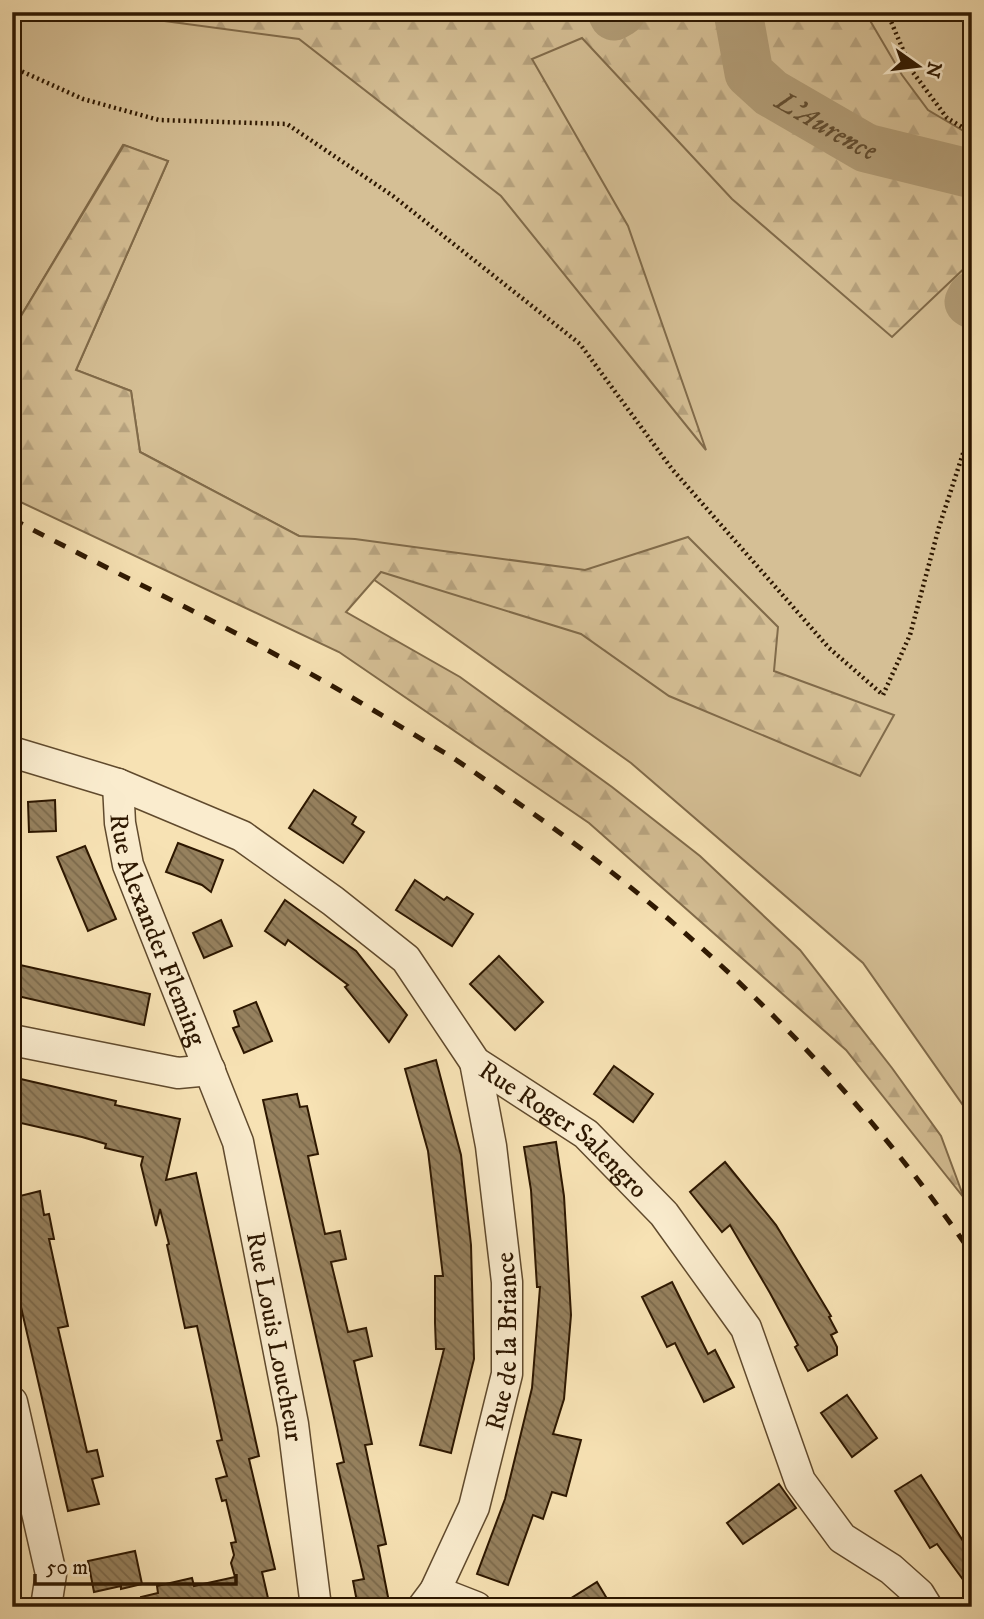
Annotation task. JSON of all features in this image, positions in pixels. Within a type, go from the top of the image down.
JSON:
[{"type":"street","name":"Rue Roger Salengro","points":[[12,752],[118,784],[242,836],[333,901],[406,959],[475,1062],[586,1134],[664,1214],[746,1328],[800,1481],[842,1538],[891,1569],[915,1602]]},
{"type":"street","name":"Rue Alexander Fleming","points":[[118,784],[120,823],[128,865],[210,1070]]},
{"type":"street","points":[[12,1040],[178,1073],[210,1070]]},
{"type":"street","name":"Rue de la Briance","points":[[429,1599],[474,1507],[507,1374],[507,1282],[491,1146],[475,1062]]},
{"type":"street","name":"Rue Louis Loucheur","points":[[210,1070],[238,1142],[293,1424],[316,1607]]},
{"type":"street","points":[[12,1402],[51,1574],[46,1607]]},
{"type":"street","points":[[429,1599],[476,1607]]},
{"type":"path","points":[[887,12],[912,71],[947,118],[972,133]]},
{"type":"path","points":[[12,68],[83,99],[159,120],[287,124],[393,196],[580,344],[672,469],[829,648],[883,695],[910,635],[939,527],[972,426]]},
{"type":"green space","points":[[12,12],[972,12],[972,1118],[863,963],[631,763],[352,564],[140,452],[131,391],[76,370],[168,161],[123,145],[12,331]]},
{"type":"green space","points":[[97,12],[865,12],[902,75],[928,110],[972,136],[972,261],[892,337],[732,199],[582,38],[532,59],[628,226],[706,450],[501,196],[299,39]]},
{"type":"green space","points":[[124,145],[168,161],[76,370],[131,391],[140,452],[299,536],[355,539],[585,570],[688,537],[778,627],[774,671],[894,715],[860,776],[669,696],[581,634],[381,572],[346,612],[460,677],[612,787],[700,856],[800,950],[941,1136],[964,1198],[846,1050],[589,823],[339,652],[12,498],[12,331]]},
{"type":"building","points":[[314,790],[356,817],[352,824],[364,832],[343,863],[289,828]]},
{"type":"building","points":[[55,800],[56,831],[29,832],[28,802]]},
{"type":"building","points":[[178,843],[223,860],[211,892],[202,885],[166,872]]},
{"type":"building","points":[[85,846],[116,919],[88,931],[57,857]]},
{"type":"building","points":[[415,880],[444,900],[447,897],[473,914],[452,946],[396,910]]},
{"type":"building","points":[[285,900],[356,951],[407,1015],[389,1042],[345,987],[348,985],[288,940],[285,945],[265,931]]},
{"type":"building","points":[[221,920],[232,946],[204,958],[193,933]]},
{"type":"building","points":[[499,956],[543,1002],[515,1030],[470,984]]},
{"type":"building","points":[[20,965],[150,994],[144,1025],[13,995]]},
{"type":"building","points":[[256,1002],[272,1041],[244,1053],[233,1028],[239,1026],[234,1011]]},
{"type":"building","points":[[436,1060],[461,1155],[471,1245],[474,1359],[451,1453],[420,1445],[444,1349],[436,1349],[435,1323],[435,1276],[443,1276],[428,1151],[405,1069]]},
{"type":"building","points":[[614,1066],[653,1094],[633,1122],[594,1094]]},
{"type":"building","points":[[12,1077],[116,1101],[115,1105],[180,1119],[166,1180],[196,1173],[259,1456],[249,1459],[275,1569],[262,1572],[270,1607],[142,1607],[141,1597],[158,1593],[157,1586],[192,1578],[194,1586],[235,1577],[231,1563],[234,1555],[231,1543],[236,1542],[226,1500],[222,1501],[216,1479],[227,1476],[217,1441],[222,1440],[197,1326],[185,1328],[167,1245],[169,1244],[160,1209],[156,1226],[141,1165],[143,1157],[105,1148],[106,1144],[82,1137],[12,1121]]},
{"type":"building","points":[[297,1094],[300,1107],[307,1106],[318,1154],[308,1156],[325,1234],[340,1231],[346,1259],[331,1262],[348,1332],[366,1328],[372,1356],[354,1361],[372,1444],[365,1445],[386,1544],[378,1546],[390,1607],[358,1607],[353,1581],[364,1579],[337,1464],[344,1462],[263,1100]]},
{"type":"building","points":[[556,1142],[564,1196],[571,1315],[564,1399],[553,1434],[581,1440],[566,1496],[552,1492],[543,1519],[533,1515],[508,1585],[477,1574],[505,1499],[532,1388],[540,1287],[537,1287],[531,1190],[524,1147]]},
{"type":"building","points":[[725,1162],[776,1225],[831,1316],[829,1317],[837,1332],[831,1335],[837,1347],[837,1355],[808,1371],[795,1347],[798,1345],[730,1225],[722,1232],[690,1192]]},
{"type":"building","points":[[40,1191],[44,1215],[49,1214],[54,1239],[49,1239],[68,1326],[58,1328],[87,1452],[97,1450],[103,1476],[92,1479],[99,1504],[68,1511],[12,1268],[12,1198]]},
{"type":"building","points":[[672,1282],[708,1354],[715,1350],[734,1387],[704,1402],[675,1343],[667,1347],[642,1297]]},
{"type":"building","points":[[847,1395],[877,1438],[852,1457],[821,1413]]},
{"type":"building","points":[[921,1475],[972,1555],[972,1592],[937,1544],[930,1548],[895,1491]]},
{"type":"building","points":[[779,1484],[796,1508],[743,1544],[727,1523]]},
{"type":"building","points":[[135,1551],[142,1584],[94,1592],[88,1561]]},
{"type":"building","points":[[597,1582],[612,1607],[557,1607]]},
{"type":"waterway","name":"L'Aurence","points":[[612,12],[614,16],[621,12]]},
{"type":"waterway","name":"L'Aurence","points":[[738,12],[749,73],[771,93],[866,148],[972,174]]},
{"type":"waterway","name":"L'Aurence","points":[[972,296],[969,302],[972,304]]},
{"type":"railway","points":[[12,519],[222,626],[349,696],[467,767],[594,858],[714,959],[825,1070],[877,1129],[972,1254]]}]
